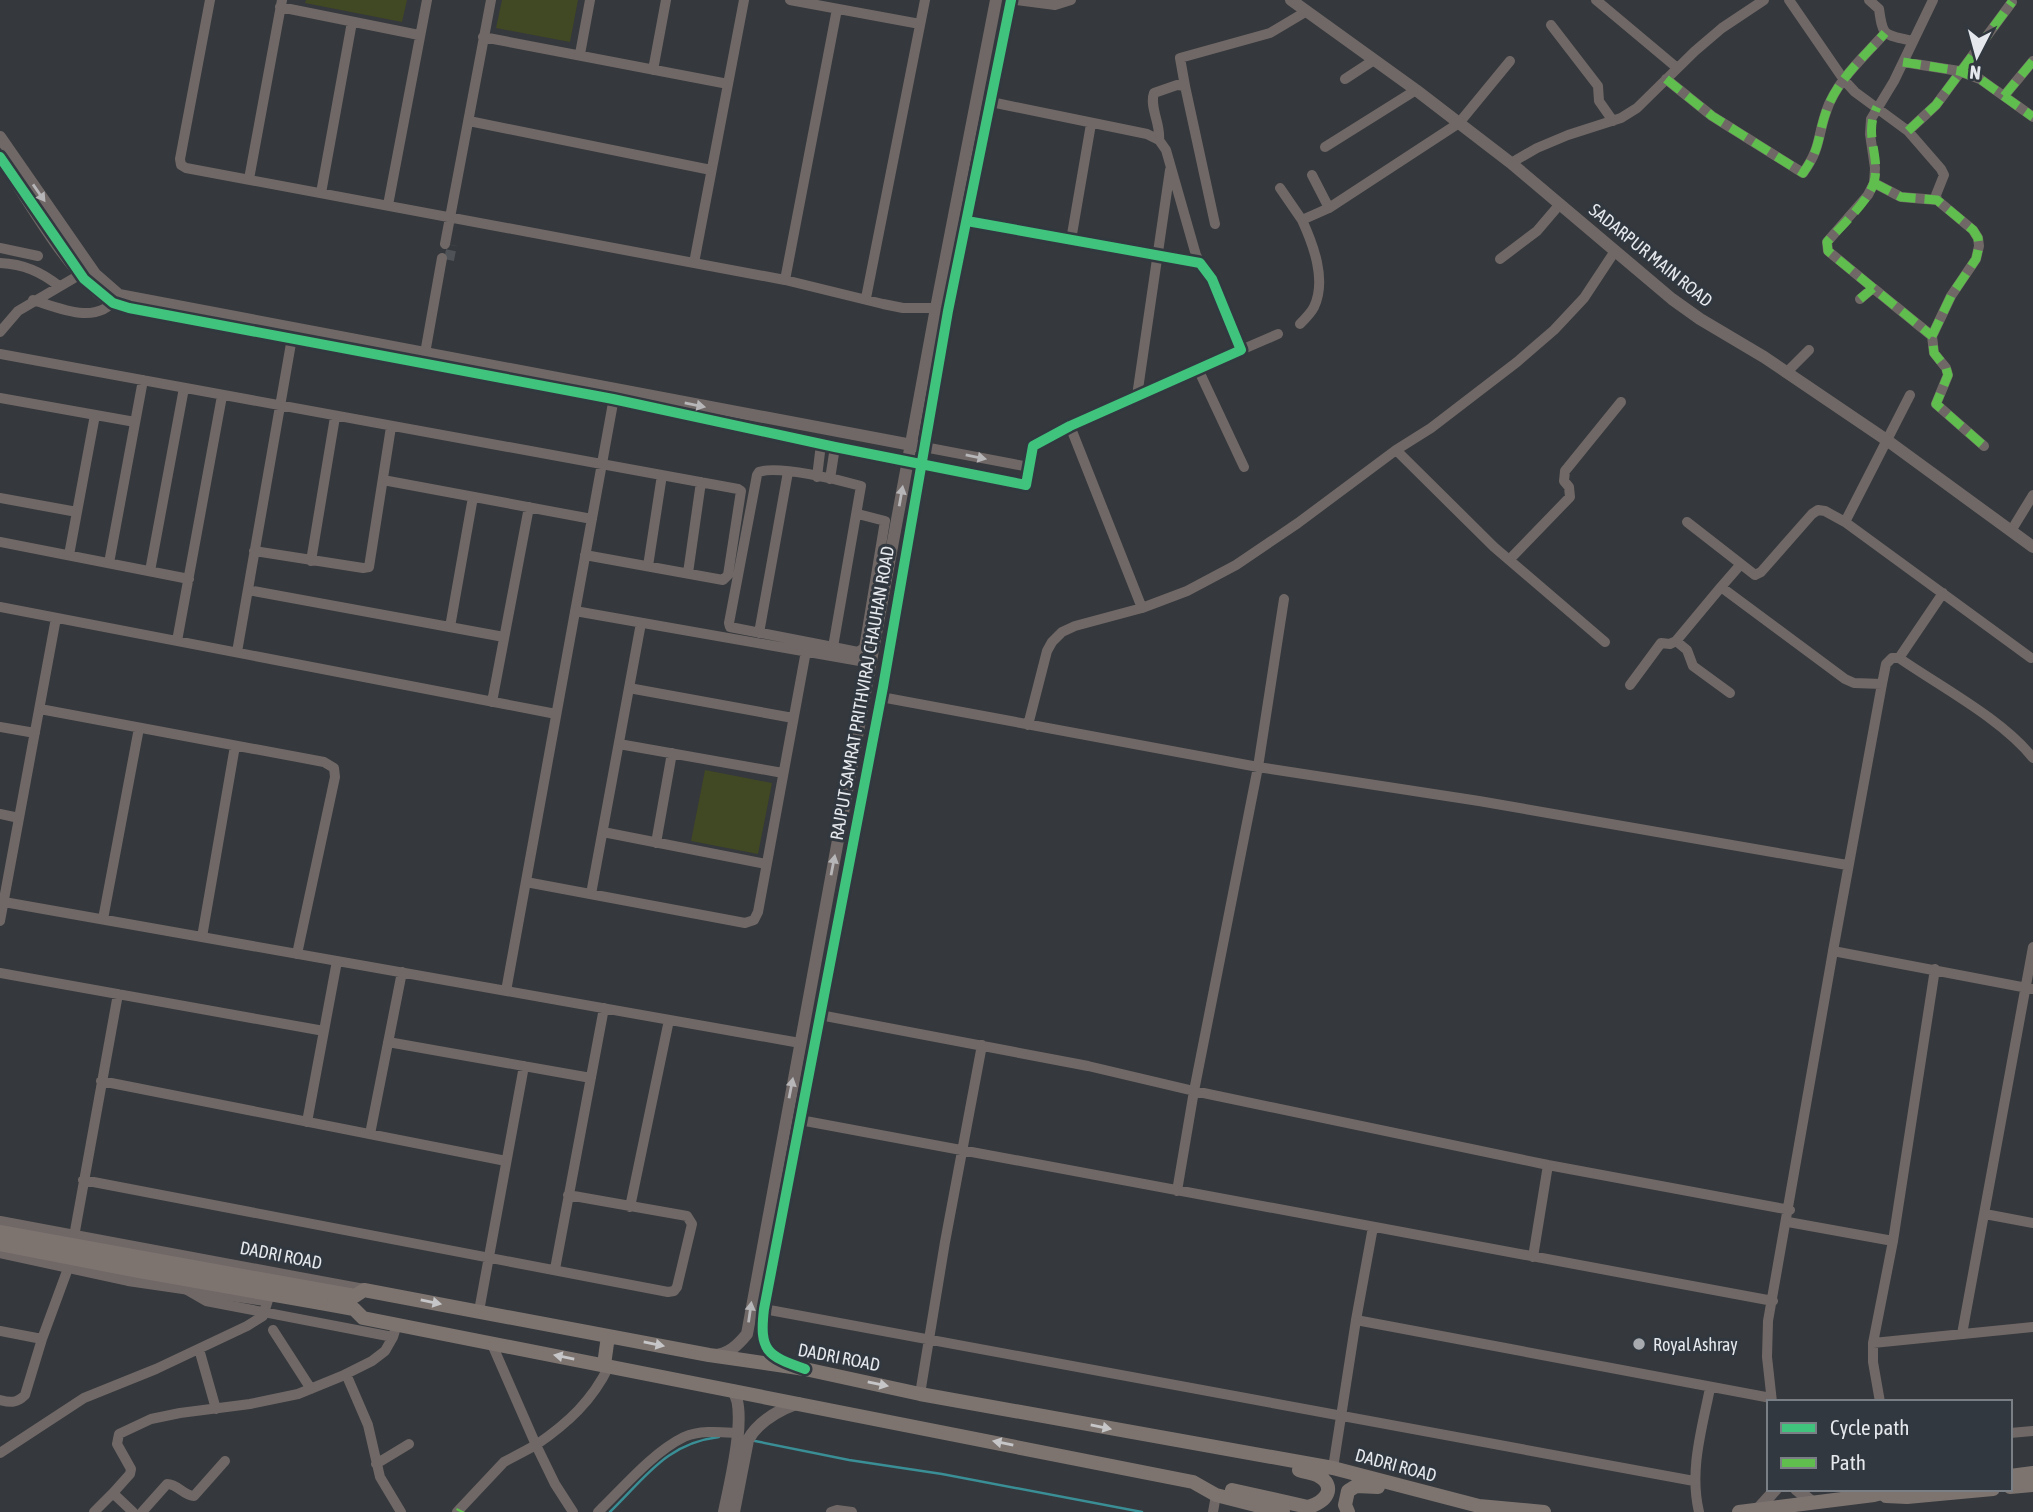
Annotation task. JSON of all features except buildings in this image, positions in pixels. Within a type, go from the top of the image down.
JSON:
[{"type":"main road","points":[[0,1232],[321,1296],[354,1309],[363,1318],[395,1330],[491,1341],[1308,1507],[1325,1499],[1328,1492],[1326,1484],[1319,1476],[1258,1456]]},
{"type":"main road","points":[[0,1244],[138,1271],[321,1296],[355,1296],[363,1290]]},
{"type":"main road","name":"DADRI ROAD","points":[[363,1290],[709,1354],[805,1368],[920,1394],[1333,1468],[1479,1506],[1544,1512]]},
{"type":"main road","points":[[607,1365],[608,1336]]},
{"type":"main road","points":[[2012,1476],[2033,1474]]},
{"type":"main road","points":[[1193,1482],[1216,1494],[1283,1512]]},
{"type":"main road","points":[[2012,1487],[2033,1485]]},
{"type":"main road","points":[[1348,1512],[1345,1498],[1348,1491],[1356,1486],[1436,1495]]},
{"type":"main road","points":[[1739,1512],[1891,1491]]},
{"type":"main road","points":[[1874,1495],[1907,1497],[1972,1491]]},
{"type":"street","points":[[210,0],[180,159],[181,165],[186,168],[785,279],[903,308],[936,308]]},
{"type":"street","points":[[388,205],[427,0]]},
{"type":"street","points":[[448,245],[491,0]]},
{"type":"street","points":[[580,54],[590,0]]},
{"type":"street","points":[[653,70],[666,0]]},
{"type":"street","points":[[694,263],[744,0]]},
{"type":"street","points":[[790,0],[920,24]]},
{"type":"street","points":[[868,299],[925,0]]},
{"type":"street","name":"RAJPUT SAMRAT PRITHVIRAJ CHAUHAN ROAD","points":[[805,1368],[771,1356],[765,1347],[761,1331],[764,1309],[881,697],[921,465],[918,446],[936,308],[996,0]]},
{"type":"street","points":[[1014,0],[1055,5],[1071,0]]},
{"type":"street","name":"RAJPUT SAMRAT PRITHVIRAJ CHAUHAN ROAD","points":[[709,1354],[718,1355],[735,1347],[747,1334],[908,462],[918,446],[1014,0]]},
{"type":"street","name":"SADARPUR MAIN ROAD","points":[[1292,0],[1511,163],[1672,299],[1700,319],[1764,356],[1888,441],[2033,547]]},
{"type":"street","points":[[1596,0],[1676,67]]},
{"type":"street","points":[[1511,163],[1537,148],[1567,135],[1613,121],[1637,108],[1676,67],[1722,28],[1764,0]]},
{"type":"street","points":[[1789,0],[1843,80],[1908,131],[1944,175],[1936,195],[1937,200]]},
{"type":"street","points":[[1869,0],[1879,9],[1881,29],[1885,33],[1912,41]]},
{"type":"street","points":[[1932,336],[1826,247],[1827,242],[1868,195],[1874,183],[1871,119],[1887,94],[1933,0]]},
{"type":"street","points":[[1908,131],[1936,105],[2012,2]]},
{"type":"street","points":[[249,179],[281,4],[419,35]]},
{"type":"street","points":[[785,279],[837,9]]},
{"type":"street","points":[[1215,224],[1181,58],[1270,33],[1307,11]]},
{"type":"street","points":[[321,193],[352,22]]},
{"type":"street","points":[[1551,25],[1598,86],[1599,101],[1613,121]]},
{"type":"street","points":[[1666,79],[1712,116],[1803,173],[1817,151],[1826,112],[1843,80],[1885,33]]},
{"type":"street","points":[[483,37],[728,84]]},
{"type":"street","points":[[1345,79],[1374,60]]},
{"type":"street","points":[[1301,220],[1329,208],[1460,123],[1510,61]]},
{"type":"street","points":[[2004,96],[2033,61]]},
{"type":"street","points":[[1903,62],[1959,71],[1980,79],[2033,117]]},
{"type":"street","points":[[1159,140],[1159,126],[1152,96],[1157,90],[1177,85],[1185,86]]},
{"type":"street","points":[[1325,146],[1416,90]]},
{"type":"street","points":[[990,102],[1147,135],[1159,140],[1166,150],[1195,255],[1212,279],[1241,350]]},
{"type":"street","points":[[468,121],[711,170]]},
{"type":"street","points":[[1071,240],[1091,124]]},
{"type":"street","points":[[0,137],[95,274],[116,299]]},
{"type":"street","points":[[0,157],[81,274],[96,291],[145,312],[292,334],[1029,467]]},
{"type":"street","points":[[1137,396],[1171,166]]},
{"type":"street","points":[[1312,175],[1329,208]]},
{"type":"street","points":[[1874,183],[1901,197],[1937,200],[1973,230],[1978,238],[1976,258],[1951,296],[1932,336],[1934,353],[1948,375],[1936,404],[1984,446]]},
{"type":"street","points":[[1280,188],[1312,242],[1318,270],[1318,295],[1314,309],[1300,324]]},
{"type":"street","points":[[1500,259],[1537,231],[1560,204]]},
{"type":"street","points":[[967,221],[1200,263]]},
{"type":"street","points":[[0,248],[38,256]]},
{"type":"street","points":[[1028,725],[1047,651],[1062,632],[1142,608],[1187,591],[1236,565],[1298,523],[1476,395],[1554,330],[1584,298],[1615,251]]},
{"type":"street","points":[[428,358],[446,259]]},
{"type":"street","points":[[0,263],[29,267],[60,286]]},
{"type":"street","points":[[0,332],[18,311],[33,300],[81,274]]},
{"type":"street","points":[[1860,299],[1873,288]]},
{"type":"street","points":[[33,300],[87,314],[97,312],[116,299]]},
{"type":"street","points":[[237,652],[292,334]]},
{"type":"street","points":[[614,394],[821,444],[1026,485],[1033,446],[1070,426],[1278,334]]},
{"type":"street","points":[[1786,373],[1810,350]]},
{"type":"street","points":[[0,354],[738,489],[742,495],[727,578],[723,580],[585,555]]},
{"type":"street","points":[[1198,369],[1244,467]]},
{"type":"street","points":[[109,563],[143,380]]},
{"type":"street","points":[[150,571],[184,388]]},
{"type":"street","points":[[506,991],[614,394]]},
{"type":"street","points":[[1845,522],[1910,395]]},
{"type":"street","points":[[177,641],[222,396]]},
{"type":"street","points":[[0,398],[135,422]]},
{"type":"street","points":[[1509,560],[1570,497],[1571,492],[1563,476],[1565,471],[1621,402]]},
{"type":"street","points":[[69,555],[95,415]]},
{"type":"street","points":[[311,561],[335,416]]},
{"type":"street","points":[[1070,426],[1142,608]]},
{"type":"street","points":[[254,551],[369,567],[391,427]]},
{"type":"street","points":[[817,477],[821,444]]},
{"type":"street","points":[[830,479],[835,447]]},
{"type":"street","points":[[1396,450],[1509,560],[1605,642]]},
{"type":"street","points":[[833,647],[861,485],[788,472],[766,470],[757,475],[729,623],[733,629],[858,652],[864,648],[885,521],[858,514]]},
{"type":"street","points":[[759,633],[788,472]]},
{"type":"street","points":[[648,566],[662,475]]},
{"type":"street","points":[[383,480],[592,519]]},
{"type":"street","points":[[688,573],[701,482]]},
{"type":"street","points":[[2011,531],[2033,495]]},
{"type":"street","points":[[450,627],[472,497]]},
{"type":"street","points":[[0,498],[77,512]]},
{"type":"street","points":[[492,702],[529,507]]},
{"type":"street","points":[[1687,522],[1751,573],[1759,574],[1812,514],[1818,510],[1825,511],[1845,522],[2031,658]]},
{"type":"street","points":[[0,542],[189,579]]},
{"type":"street","points":[[1630,685],[1661,643],[1670,644],[1676,641],[1741,564]]},
{"type":"street","points":[[1721,587],[1845,679],[1854,683],[1882,684]]},
{"type":"street","points":[[248,590],[504,637]]},
{"type":"street","points":[[1899,658],[1942,593]]},
{"type":"street","points":[[1177,1191],[1258,767],[1284,599]]},
{"type":"street","points":[[0,607],[556,714]]},
{"type":"street","points":[[575,611],[871,663]]},
{"type":"street","points":[[0,921],[56,618]]},
{"type":"street","points":[[591,894],[641,623]]},
{"type":"street","points":[[1676,641],[1687,650],[1693,666],[1730,693]]},
{"type":"street","points":[[526,882],[745,923],[754,920],[758,912],[806,651]]},
{"type":"street","points":[[1356,1320],[1772,1400],[1767,1357],[1769,1321],[1847,865],[1886,664],[1899,658],[1994,723],[2022,744],[2033,758]]},
{"type":"street","points":[[629,688],[793,718]]},
{"type":"street","points":[[881,697],[1258,767],[1847,865]]},
{"type":"street","points":[[40,709],[324,762],[334,768],[335,777],[297,954]]},
{"type":"street","points":[[0,727],[35,733]]},
{"type":"street","points":[[103,919],[139,728]]},
{"type":"street","points":[[619,744],[783,773]]},
{"type":"street","points":[[202,937],[235,746]]},
{"type":"street","points":[[656,843],[672,753]]},
{"type":"street","points":[[0,814],[19,818]]},
{"type":"street","points":[[603,832],[766,864]]},
{"type":"street","points":[[4,902],[800,1043]]},
{"type":"street","points":[[1962,1335],[2030,989],[2033,947]]},
{"type":"street","points":[[1833,951],[2030,989]]},
{"type":"street","points":[[307,1122],[337,961]]},
{"type":"street","points":[[1880,1400],[1873,1362],[1873,1343],[1893,1241],[1935,969]]},
{"type":"street","points":[[370,1134],[401,972]]},
{"type":"street","points":[[0,973],[324,1031]]},
{"type":"street","points":[[0,1400],[11,1403],[25,1395],[42,1339],[70,1268],[83,1180],[118,994]]},
{"type":"street","points":[[555,1269],[604,1008]]},
{"type":"street","points":[[820,1015],[1146,1078],[1194,1091],[1548,1165],[1790,1210]]},
{"type":"street","points":[[630,1207],[668,1020]]},
{"type":"street","points":[[388,1042],[591,1078]]},
{"type":"street","points":[[920,1394],[982,1045]]},
{"type":"street","points":[[479,1311],[524,1066]]},
{"type":"street","points":[[102,1082],[506,1161]]},
{"type":"street","points":[[800,1120],[1773,1301]]},
{"type":"street","points":[[1533,1257],[1548,1165]]},
{"type":"street","points":[[83,1180],[674,1291],[692,1224],[691,1219],[687,1216],[568,1195]]},
{"type":"street","points":[[1985,1214],[2033,1223]]},
{"type":"street","name":"DADRI ROAD","points":[[0,1222],[363,1290]]},
{"type":"street","points":[[1788,1222],[1893,1241]]},
{"type":"street","points":[[1333,1468],[1373,1227]]},
{"type":"street","points":[[155,1284],[158,1251]]},
{"type":"street","points":[[0,1252],[266,1307],[395,1330],[385,1350],[372,1361],[298,1394],[151,1419],[119,1434],[117,1444],[131,1469],[130,1474],[94,1512]]},
{"type":"street","points":[[266,1307],[363,1318]]},
{"type":"street","points":[[0,1453],[84,1398],[247,1326],[266,1307]]},
{"type":"street","points":[[764,1309],[1694,1481]]},
{"type":"street","points":[[1873,1343],[2033,1327]]},
{"type":"street","points":[[273,1330],[310,1389]]},
{"type":"street","points":[[0,1332],[42,1339]]},
{"type":"street","points":[[491,1341],[536,1445],[555,1484],[573,1512]]},
{"type":"street","points":[[200,1349],[216,1409]]},
{"type":"street","points":[[459,1511],[505,1462],[536,1445],[575,1416],[600,1384],[607,1365]]},
{"type":"street","points":[[346,1374],[368,1425],[384,1487],[401,1512]]},
{"type":"street","points":[[1699,1512],[1694,1481],[1710,1388]]},
{"type":"street","points":[[724,1512],[737,1433],[739,1401],[732,1390]]},
{"type":"street","points":[[734,1512],[748,1440],[752,1433],[771,1417],[798,1403]]},
{"type":"street","points":[[2012,1433],[2033,1431]]},
{"type":"street","points":[[598,1512],[662,1451],[685,1437],[703,1433],[737,1433]]},
{"type":"street","points":[[376,1464],[409,1444]]},
{"type":"street","points":[[142,1512],[167,1484],[194,1496],[225,1461]]},
{"type":"street","points":[[1757,1510],[1774,1491]]},
{"type":"street","points":[[1798,1491],[1812,1502]]},
{"type":"street","points":[[113,1493],[133,1512]]},
{"type":"street","points":[[1213,1512],[1216,1494]]},
{"type":"street","points":[[831,1512],[852,1512]]},
{"type":"green space","points":[[306,0],[407,0],[402,22],[305,3]]},
{"type":"green space","points":[[502,0],[578,0],[570,42],[496,28]]},
{"type":"green space","points":[[705,770],[772,783],[758,854],[691,841]]},
{"type":"waterway","points":[[610,1512],[671,1454],[685,1446],[719,1437]]},
{"type":"waterway","points":[[755,1441],[1142,1512]]},
{"type":"tunnel","points":[[449,260],[452,245]]},
{"type":"marked path","points":[[1908,131],[1936,105],[2012,2]]},
{"type":"marked path","points":[[1666,79],[1712,116],[1803,173],[1816,150],[1826,112],[1836,90],[1885,33]]},
{"type":"marked path","points":[[2004,96],[2033,61]]},
{"type":"marked path","points":[[1903,62],[1959,71],[1980,79],[2033,117]]},
{"type":"marked path","points":[[1873,288],[1828,251],[1827,242],[1860,205],[1874,182],[1876,172],[1872,127],[1877,107]]},
{"type":"marked path","points":[[1874,183],[1901,197],[1937,200],[1973,230],[1978,238],[1976,259],[1951,296],[1932,336],[1934,353],[1948,375],[1936,404],[1984,446]]},
{"type":"marked path","points":[[1860,299],[1873,288],[1932,336]]},
{"type":"cycle path","points":[[805,1369],[782,1360],[768,1350],[763,1334],[764,1309],[883,687],[948,311],[1011,0]]},
{"type":"cycle path","points":[[0,157],[84,279],[113,303],[613,399],[1026,485],[1033,446],[1070,426],[1241,350],[1212,279],[1200,263],[967,221]]},
{"type":"place","name":"Royal Ashray","points":[[1639,1344]]}]
